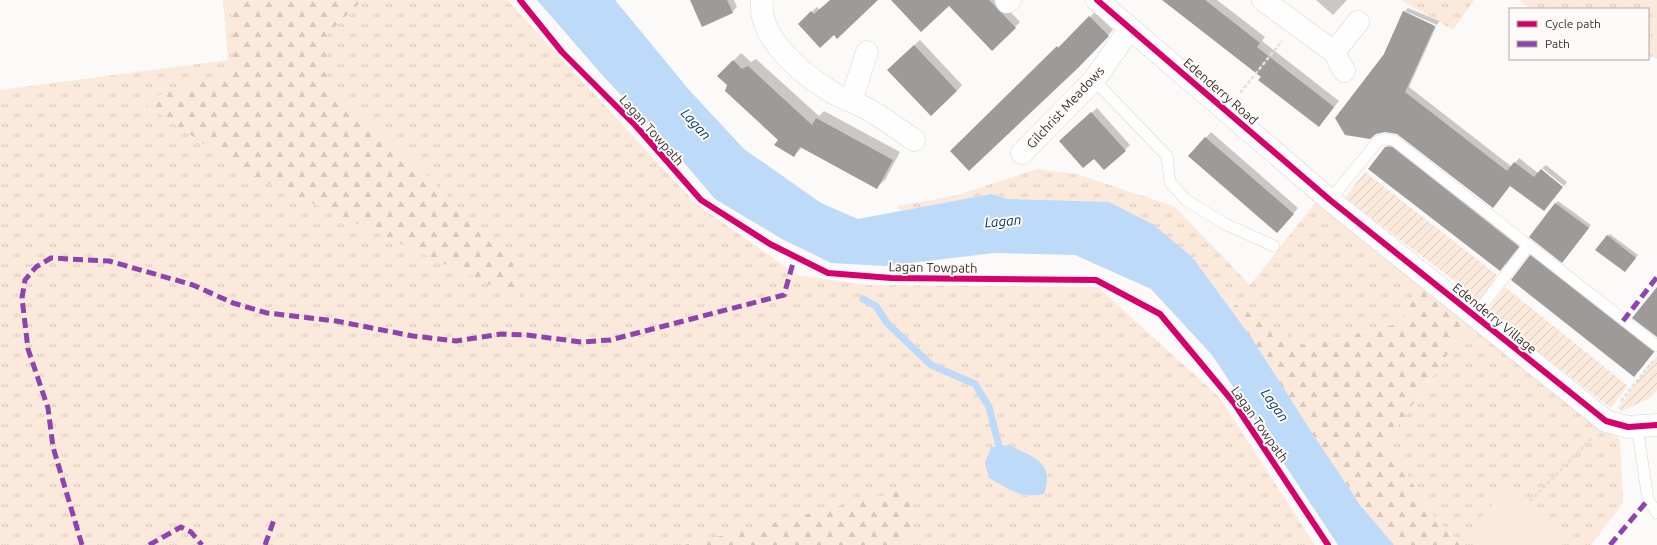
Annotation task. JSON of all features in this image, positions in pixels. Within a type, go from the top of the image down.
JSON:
[{"type":"street","points":[[762,0],[761,8],[765,26],[775,44],[792,62],[830,91],[871,110],[914,140]]},
{"type":"street","points":[[1006,0],[1007,2],[1010,0]]},
{"type":"street","name":"Edenderry Road","points":[[1097,0],[1330,200]]},
{"type":"street","points":[[1263,0],[1295,25],[1334,52],[1344,72]]},
{"type":"street","points":[[1334,52],[1358,22]]},
{"type":"street","name":"Gilchrist Meadows","points":[[1022,153],[1094,80],[1129,30],[1138,35]]},
{"type":"street","points":[[850,101],[867,52]]},
{"type":"street","name":"Edenderry Village","points":[[1330,200],[1606,421],[1628,427],[1647,426]]},
{"type":"lane","points":[[1094,80],[1167,156],[1170,182],[1186,200],[1224,224],[1274,246]]},
{"type":"lane","points":[[1330,200],[1378,141],[1387,139],[1395,141],[1657,346]]},
{"type":"lane","points":[[1475,315],[1528,246]]},
{"type":"lane","points":[[1647,426],[1648,500],[1657,514]]},
{"type":"path","points":[[1226,110],[1295,25]]},
{"type":"path","points":[[1530,501],[1598,433],[1657,356]]},
{"type":"green space","points":[[223,0],[507,0],[695,203],[797,275],[867,285],[1098,287],[1219,397],[1315,545],[0,545],[0,90],[228,60]]},
{"type":"green space","points":[[232,0],[363,0],[325,36],[326,87],[392,140],[513,263],[519,298],[251,175],[140,101],[234,72]]},
{"type":"green space","points":[[1401,0],[1474,0],[1453,30]]},
{"type":"green space","points":[[1518,0],[1657,0],[1657,59],[1649,56],[1649,8],[1530,8]]},
{"type":"green space","points":[[1038,169],[1076,174],[1174,206],[1250,285],[1318,199],[1421,281],[1401,323],[1306,346],[1222,297],[1193,258],[1033,200],[1007,199],[991,194],[901,211],[897,206],[954,196]]},
{"type":"green space","points":[[1365,172],[1497,275],[1480,300],[1345,198]]},
{"type":"green space","points":[[1421,281],[1471,321],[1386,443],[1436,519],[1461,545],[1394,545],[1343,480],[1240,322],[1222,297],[1306,346],[1401,323]]},
{"type":"green space","points":[[1505,287],[1628,386],[1611,408],[1487,312]]},
{"type":"green space","points":[[1471,321],[1620,440],[1623,503],[1591,545],[1461,545],[1436,519],[1386,443]]},
{"type":"green space","points":[[1657,356],[1657,390],[1650,398],[1622,411],[1618,408]]},
{"type":"green space","points":[[1511,484],[1570,536],[1562,545],[1478,545],[1466,535]]},
{"type":"green space","points":[[913,488],[911,540],[902,545],[684,545]]},
{"type":"water","name":"Lagan","points":[[537,0],[615,0],[690,91],[744,149],[821,203],[858,219],[991,194],[1007,199],[1109,202],[1154,225],[1193,258],[1251,337],[1314,436],[1361,506],[1394,545],[1338,545],[1212,355],[1151,289],[1075,255],[994,253],[886,266],[831,263],[782,239],[715,199],[674,151],[604,77]]},
{"type":"water","points":[[1009,445],[1034,458],[1044,467],[1047,474],[1047,483],[1044,494],[1029,495],[1015,492],[989,478],[985,463],[991,447]]},
{"type":"building","points":[[690,0],[727,0],[733,13],[702,27]]},
{"type":"building","points":[[830,0],[878,0],[837,39],[834,35],[820,48],[798,24],[811,11],[814,14]]},
{"type":"building","points":[[891,0],[989,0],[1016,28],[992,51],[949,6],[921,32]]},
{"type":"building","points":[[1162,0],[1205,0],[1260,43],[1257,47],[1334,107],[1319,127],[1258,80],[1261,77]]},
{"type":"building","points":[[1403,11],[1435,26],[1405,92],[1507,171],[1514,162],[1534,177],[1541,169],[1563,187],[1544,211],[1510,186],[1493,208],[1397,134],[1385,132],[1376,134],[1370,139],[1345,135],[1335,118],[1384,54]]},
{"type":"building","points":[[1089,16],[1109,36],[1078,68],[969,171],[950,151],[1057,46],[1058,48]]},
{"type":"building","points":[[914,45],[957,91],[931,116],[887,70]]},
{"type":"building","points":[[733,60],[742,69],[748,66],[812,125],[816,118],[893,160],[877,189],[800,147],[794,157],[774,145],[778,140],[725,91],[727,85],[717,76]]},
{"type":"building","points":[[1091,112],[1126,151],[1104,170],[1094,159],[1083,168],[1059,141]]},
{"type":"building","points":[[1205,137],[1294,214],[1277,233],[1188,156]]},
{"type":"building","points":[[1385,147],[1392,147],[1519,247],[1500,271],[1368,169]]},
{"type":"building","points":[[1555,203],[1589,228],[1562,263],[1529,237]]},
{"type":"building","points":[[1607,235],[1636,258],[1625,272],[1595,250]]},
{"type":"building","points":[[1530,255],[1654,352],[1634,377],[1511,280]]},
{"type":"building","points":[[1657,287],[1657,337],[1632,318]]},
{"type":"waterway","points":[[863,299],[876,306],[887,323],[931,365],[975,384],[989,407],[999,446]]},
{"type":"marked path","points":[[82,545],[53,447],[48,408],[28,349],[22,298],[25,280],[36,267],[51,258],[109,261],[193,285],[233,303],[267,313],[336,321],[413,336],[456,341],[501,334],[527,335],[581,342],[610,340],[784,295],[795,256]]},
{"type":"marked path","points":[[1623,321],[1657,277]]},
{"type":"marked path","points":[[1610,545],[1648,500]]},
{"type":"marked path","points":[[265,545],[275,517]]},
{"type":"marked path","points":[[149,545],[181,527],[191,532],[202,545]]},
{"type":"cycle path","name":"Lagan Towpath","points":[[520,0],[562,52],[635,125],[701,200],[770,244],[828,273],[891,278],[1096,280],[1160,314],[1234,403],[1328,545]]},
{"type":"cycle path","points":[[1097,0],[1330,200],[1606,421],[1628,427],[1657,425]]}]
